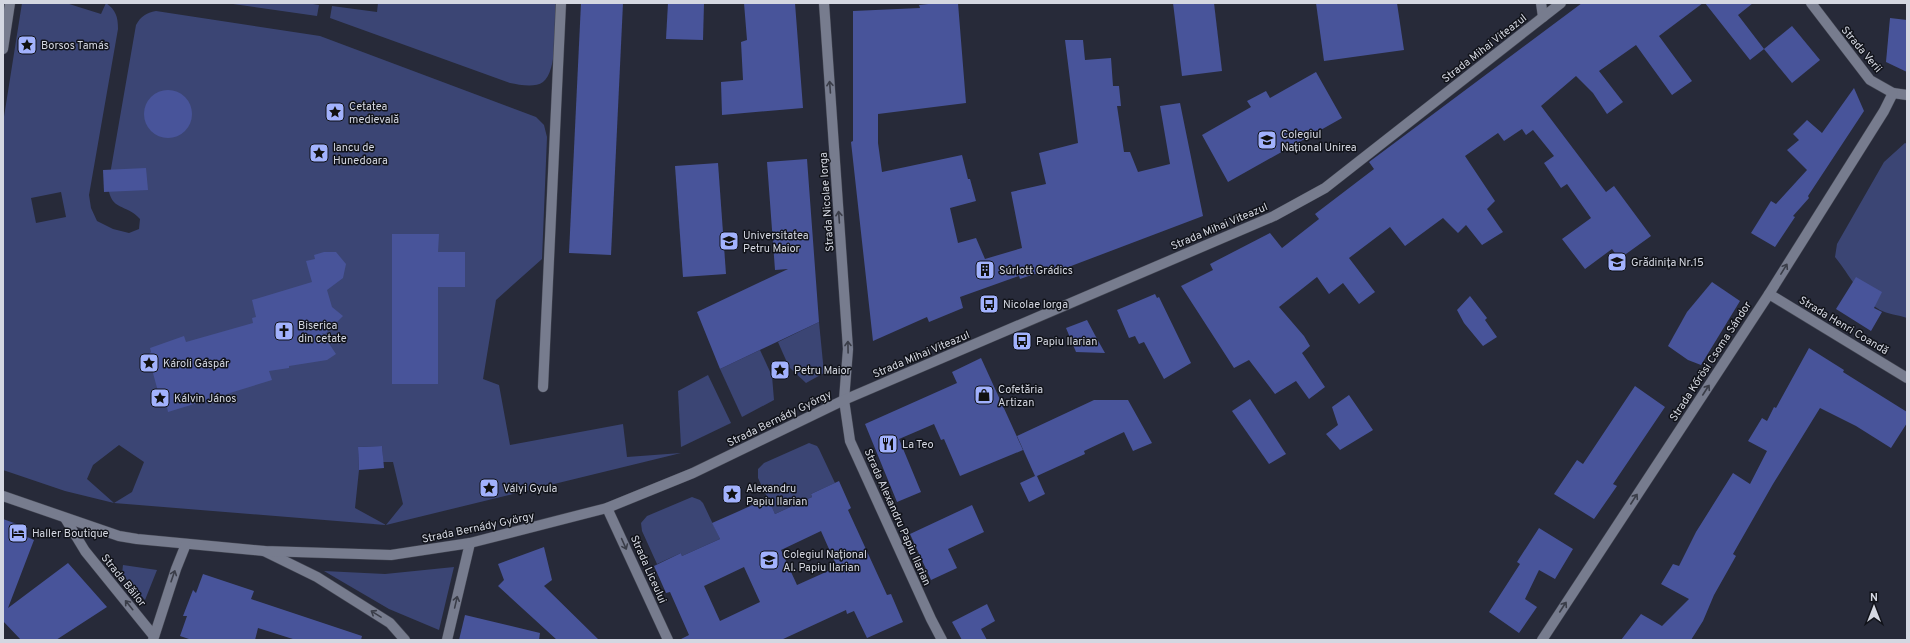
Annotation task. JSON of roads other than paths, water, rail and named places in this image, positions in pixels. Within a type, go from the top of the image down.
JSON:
[{"type":"street","points":[[3,49],[10,3]]},
{"type":"street","points":[[543,387],[561,3]]},
{"type":"street","name":"Strada Nicolae Iorga","points":[[824,3],[848,349],[844,400]]},
{"type":"street","points":[[1541,3],[1542,18]]},
{"type":"street","name":"Strada Mihai Viteazul","points":[[844,400],[1280,213],[1325,188],[1561,3]]},
{"type":"street","name":"Strada Verii","points":[[1811,3],[1870,80],[1893,93],[1907,95]]},
{"type":"street","name":"Strada Kőrösi Csoma Sándor","points":[[1542,640],[1769,294],[1879,118],[1893,93]]},
{"type":"street","name":"Strada Henri Coandă","points":[[1769,294],[1907,378]]},
{"type":"street","name":"Strada Bernády György","points":[[3,496],[119,536],[264,552],[391,555],[470,543],[608,508],[693,473],[844,400]]},
{"type":"street","name":"Strada Alexandru Papiu Ilarian","points":[[844,400],[850,441],[942,640]]},
{"type":"street","name":"Strada Liceului","points":[[608,508],[668,640]]},
{"type":"street","name":"Strada Băilor","points":[[65,518],[85,551],[153,637]]},
{"type":"street","points":[[447,640],[470,543]]},
{"type":"street","points":[[153,637],[186,544]]},
{"type":"street","points":[[264,552],[316,577],[384,619],[390,623],[404,640]]},
{"type":"place","name":"Borsos Tamás","points":[[27,45]]},
{"type":"place","name":"Cetatea medievală","points":[[335,112]]},
{"type":"place","name":"Colegiul Național Unirea","points":[[1267,140]]},
{"type":"place","name":"Iancu de Hunedoara","points":[[319,153]]},
{"type":"place","name":"Universitatea Petru Maior","points":[[729,241]]},
{"type":"place","name":"Grădinița Nr.15","points":[[1617,262]]},
{"type":"place","name":"Súrlott Grádics","points":[[985,270]]},
{"type":"place","name":"Nicolae Iorga","points":[[989,304]]},
{"type":"place","name":"Biserica din cetate","points":[[284,331]]},
{"type":"place","name":"Papiu Ilarian","points":[[1022,341]]},
{"type":"place","name":"Károli Gáspár","points":[[149,363]]},
{"type":"place","name":"Petru Maior","points":[[780,370]]},
{"type":"place","name":"Cofetăria Artizan","points":[[984,395]]},
{"type":"place","name":"Kálvin János","points":[[160,398]]},
{"type":"place","name":"La Teo","points":[[888,444]]},
{"type":"place","name":"Vályi Gyula","points":[[489,488]]},
{"type":"place","name":"Alexandru Papiu Ilarian","points":[[732,494]]},
{"type":"place","name":"Haller Boutique","points":[[18,533]]},
{"type":"place","name":"Colegiul Național Al. Papiu Ilarian","points":[[769,560]]}]
